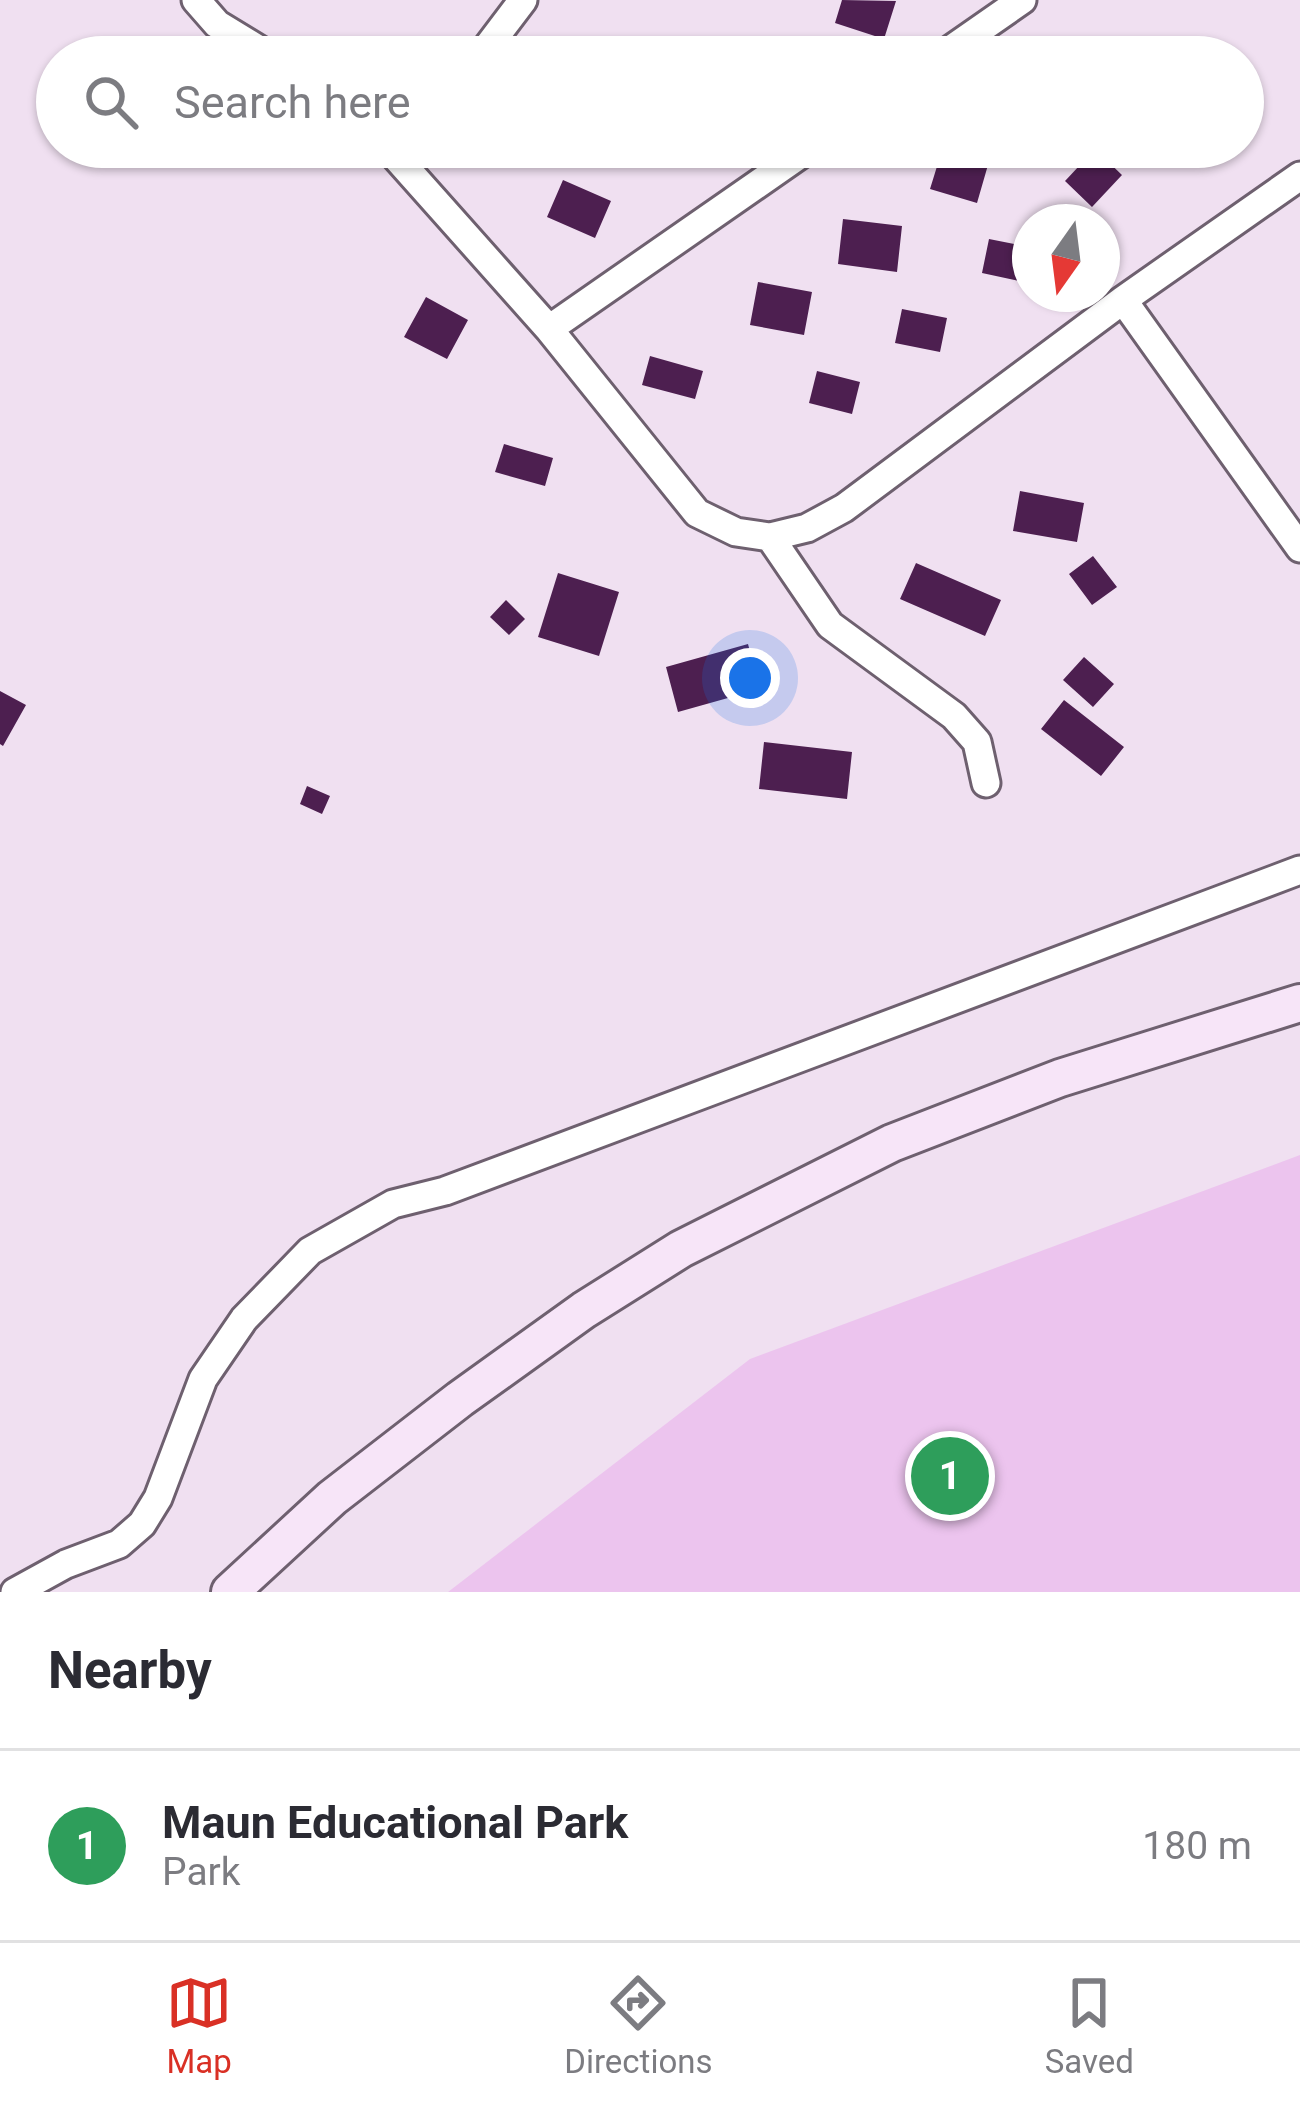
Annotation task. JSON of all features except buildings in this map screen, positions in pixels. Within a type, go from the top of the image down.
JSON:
[{"type":"main road","points":[[230,1592],[332,1498],[460,1399],[584,1310],[681,1249],[892,1143],[1060,1078],[1300,1004]]},
{"type":"street","points":[[196,0],[217,24],[237,36]]},
{"type":"street","points":[[496,36],[523,0]]},
{"type":"street","points":[[970,36],[1022,0]]},
{"type":"street","points":[[412,168],[697,513],[736,532],[770,536],[807,528],[844,508],[1123,300],[1300,176]]},
{"type":"street","points":[[549,329],[781,168]]},
{"type":"street","points":[[1123,300],[1300,548]]},
{"type":"street","points":[[770,536],[830,625],[954,716],[976,742],[986,783]]},
{"type":"street","points":[[15,1592],[66,1564],[118,1544],[142,1524],[158,1498],[203,1379],[244,1319],[310,1251],[393,1204],[445,1191],[1300,870]]},
{"type":"shaded area","points":[[1300,1155],[1300,1592],[448,1592],[750,1359]]},
{"type":"place","name":"Maun Educational Park","points":[[950,1476]]}]
